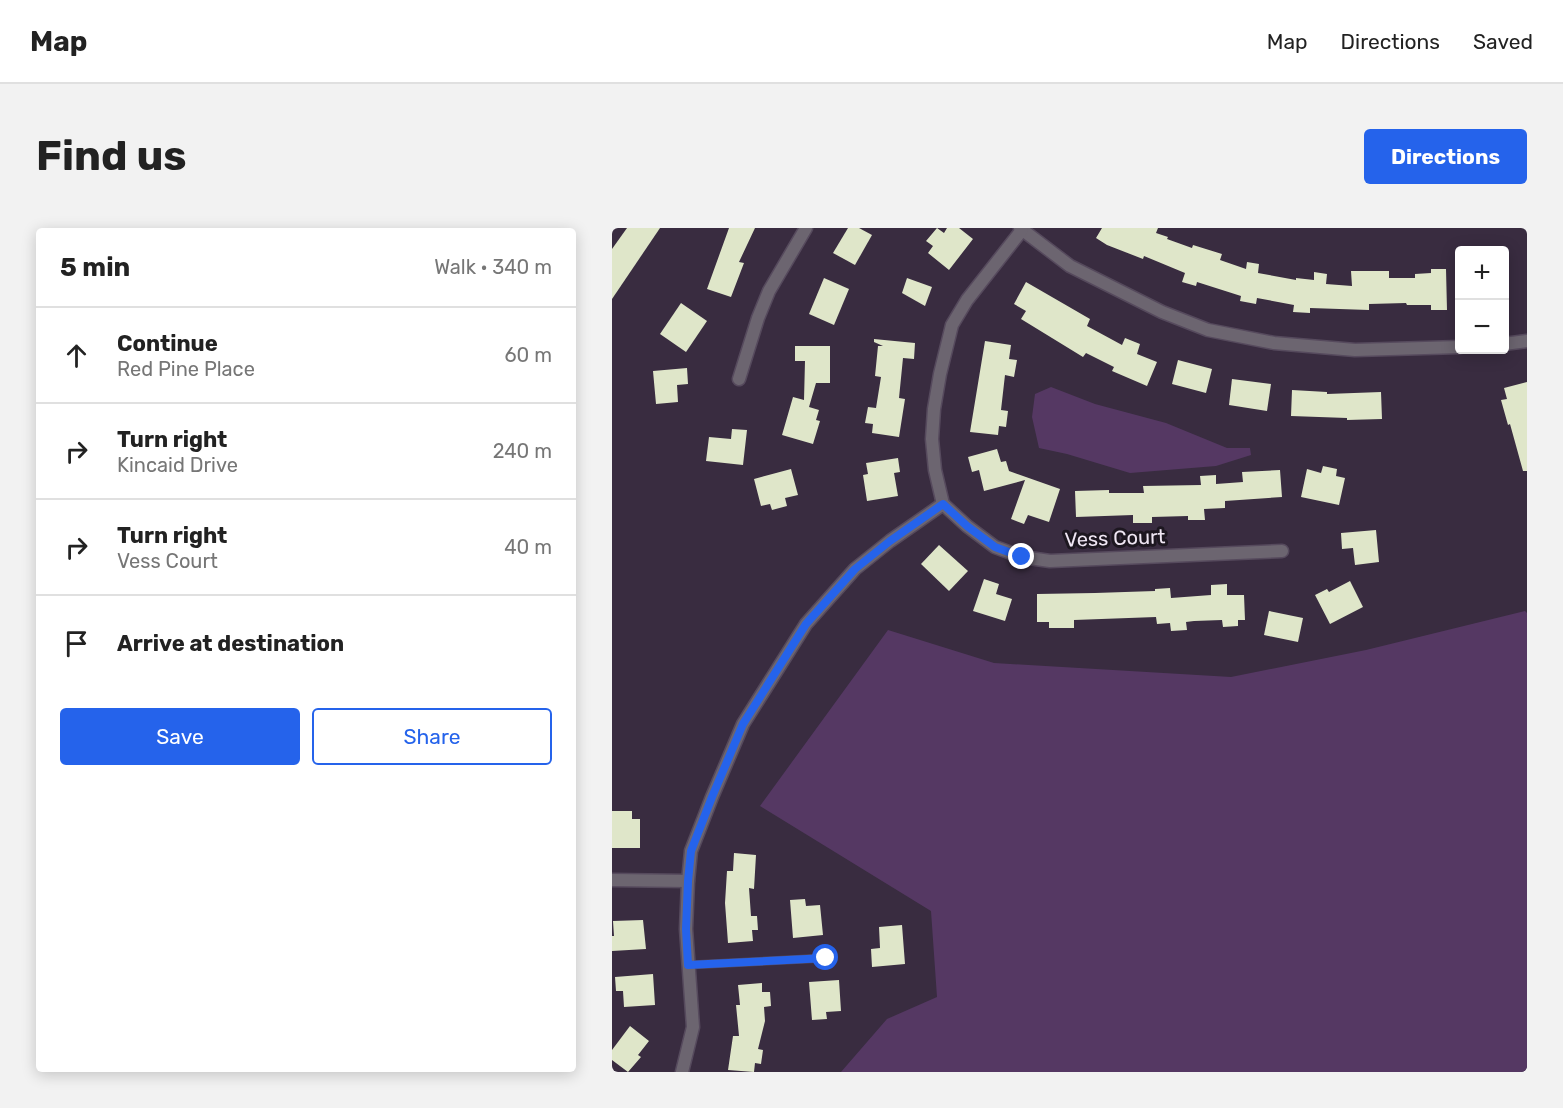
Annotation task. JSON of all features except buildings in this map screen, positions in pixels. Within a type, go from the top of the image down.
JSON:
[{"type":"street","points":[[739,379],[769,291],[806,228]]},
{"type":"street","points":[[682,1072],[693,1027],[686,929],[691,851],[712,797],[743,724],[806,624],[855,569],[943,504],[935,470],[932,438],[934,409],[946,342],[958,313],[1021,229],[1070,266],[1162,312],[1208,330],[1274,343],[1354,350],[1455,347]]},
{"type":"street","points":[[1509,343],[1527,340]]},
{"type":"street","name":"Vess Court","points":[[943,504],[995,547],[1022,557],[1050,561],[1282,551]]},
{"type":"street","points":[[612,880],[688,881]]},
{"type":"lane","points":[[688,965],[826,958]]},
{"type":"shaded area","points":[[1051,387],[1095,404],[1166,423],[1227,448],[1250,448],[1251,455],[1216,466],[1130,473],[1039,448],[1032,417],[1035,394]]},
{"type":"shaded area","points":[[1525,611],[1527,613],[1527,1072],[841,1072],[887,1019],[937,997],[931,911],[760,806],[888,630],[994,663],[1231,677],[1366,650]]},
{"type":"route","points":[[826,958],[688,965],[686,929],[691,851],[743,724],[806,624],[855,569],[943,504],[995,547],[1022,557]]}]
